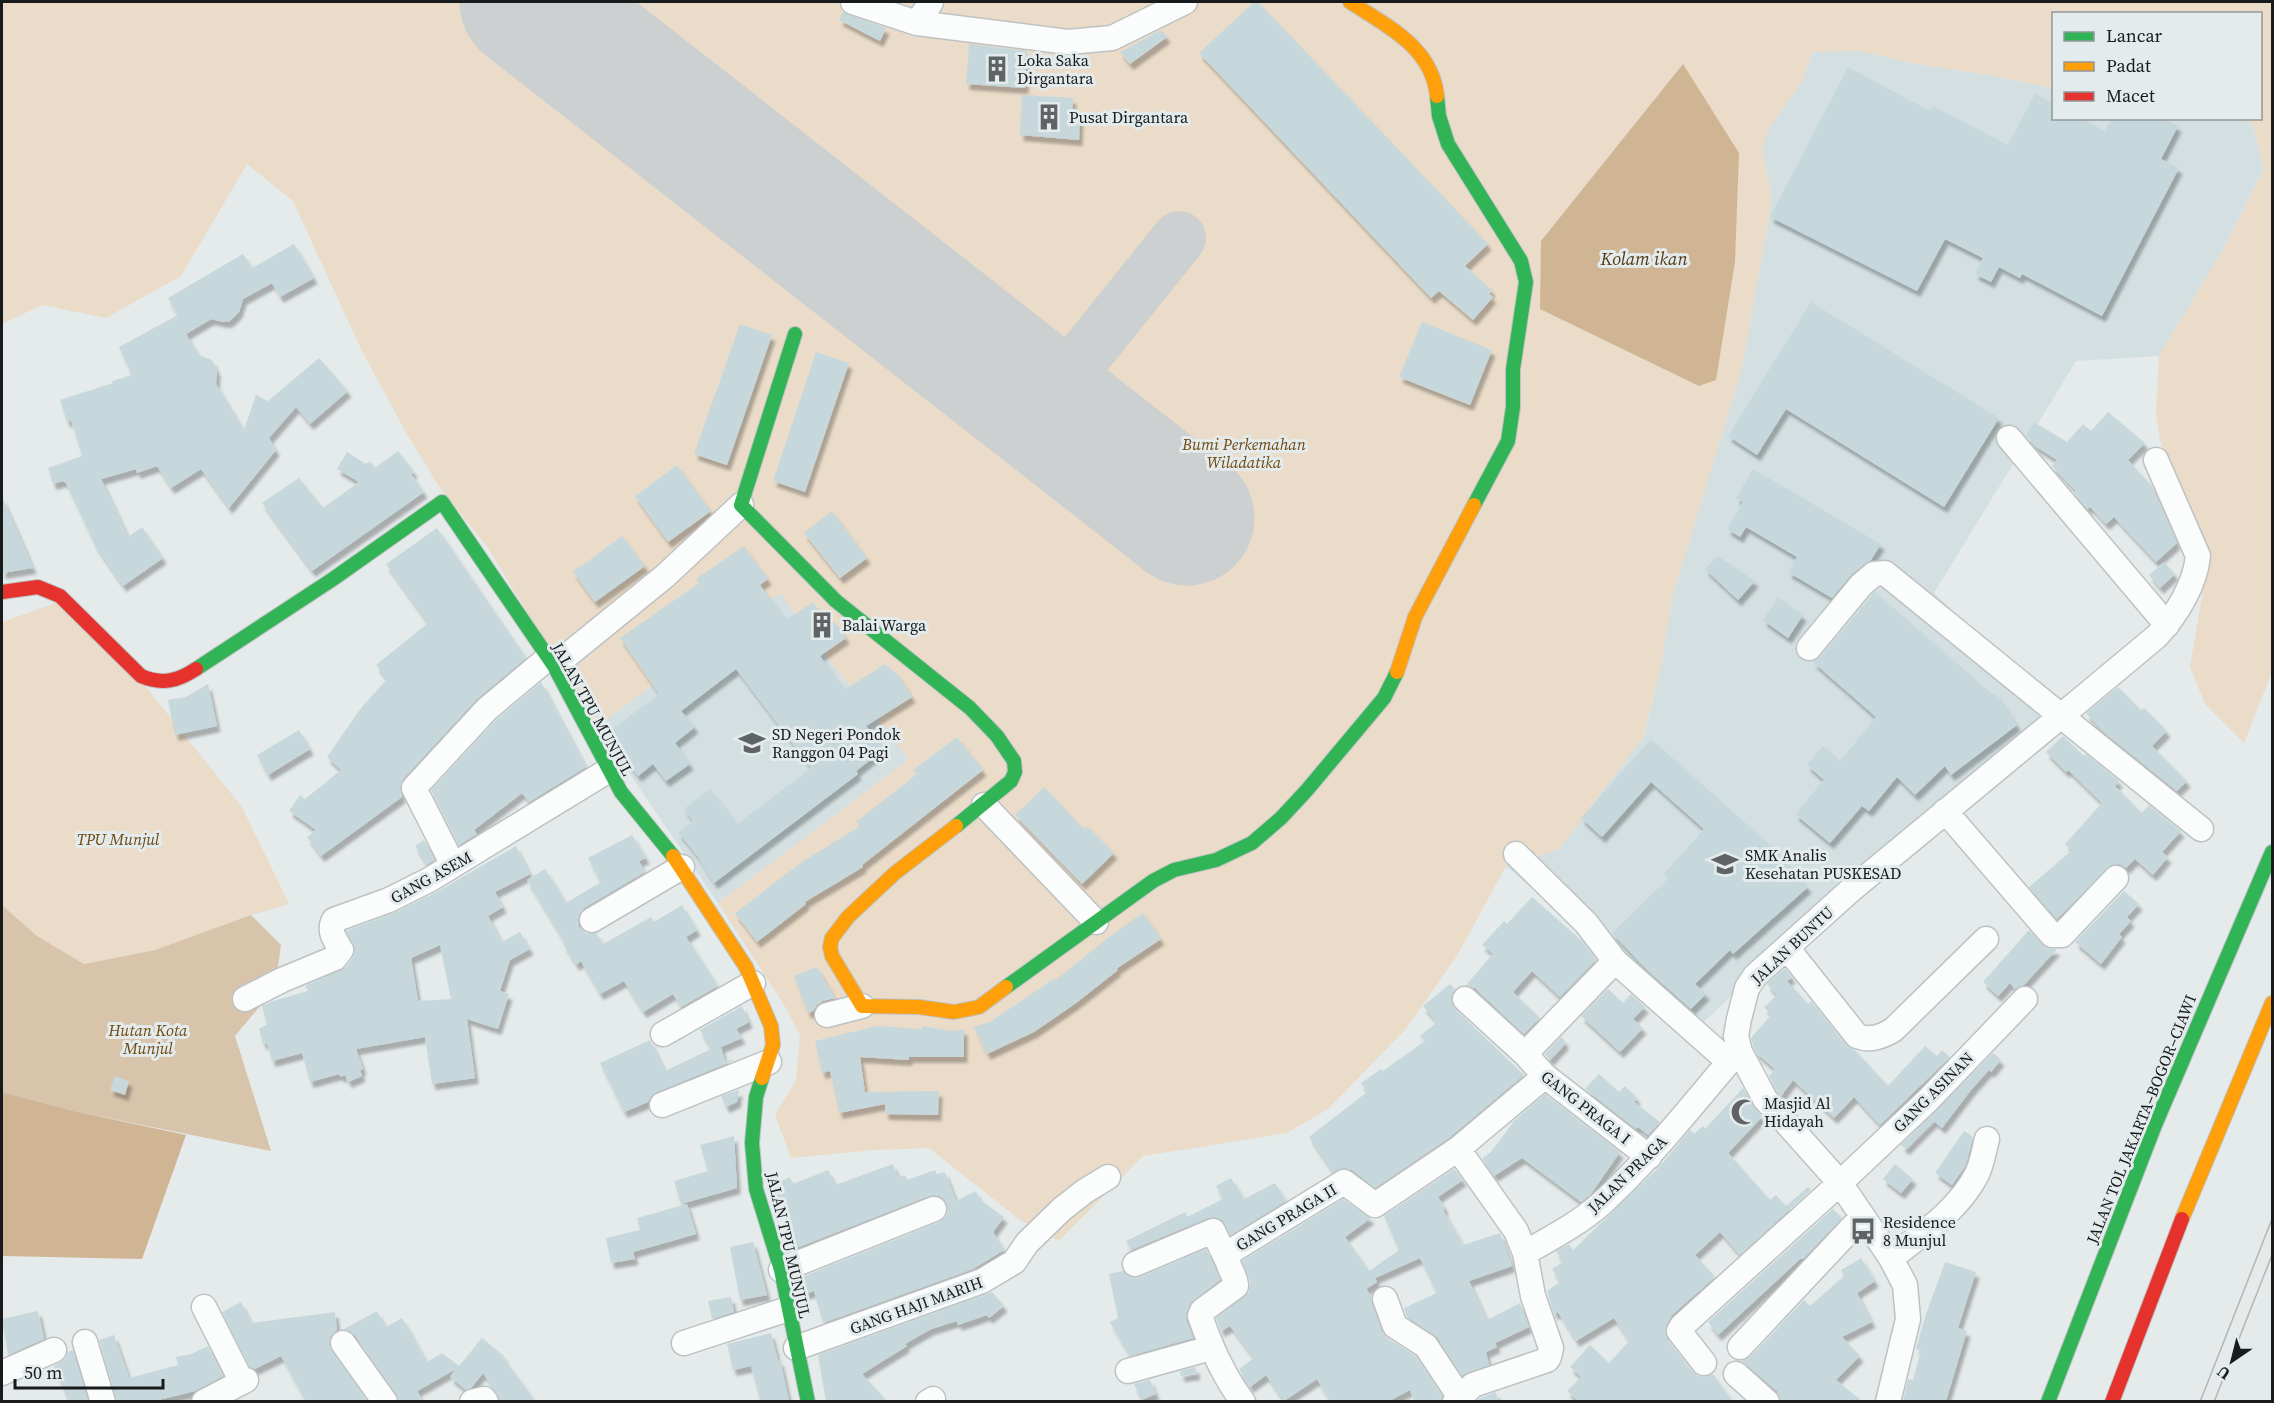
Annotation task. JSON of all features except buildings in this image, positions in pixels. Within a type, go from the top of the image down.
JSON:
[{"type":"main road","points":[[795,334],[741,505],[836,602],[970,708],[997,735],[1014,761],[1015,772],[1011,781],[984,805],[895,873],[848,917],[832,938],[830,947],[832,956],[862,1006],[919,1007],[954,1012],[979,1007],[1166,873],[1216,860],[1252,843],[1281,818],[1366,722],[1392,685],[1415,617],[1508,441],[1513,406],[1513,369],[1526,282],[1523,267],[1501,226],[1448,144],[1439,116],[1436,84],[1419,50],[1350,2]]},
{"type":"main road","name":"JALAN TPU MUNJUL","points":[[2,592],[44,586],[60,596],[141,676],[153,682],[167,683],[181,679],[333,579],[442,502],[553,661],[621,792],[682,867],[746,967],[771,1026],[773,1045],[756,1097],[752,1143],[756,1189],[781,1270],[808,1401]]},
{"type":"main road","name":"JALAN TOL JAKARTA–BOGOR–CIAWI","points":[[2048,1401],[2137,1165],[2272,852]]},
{"type":"main road","points":[[2112,1401],[2179,1227],[2272,1003]]},
{"type":"street","points":[[853,2],[917,24],[1068,42],[1112,38],[1185,2]]},
{"type":"street","points":[[917,24],[931,2]]},
{"type":"street","points":[[2009,438],[2167,625]]},
{"type":"street","name":"JALAN BUNTU","points":[[1888,1401],[1908,1319],[1905,1284],[1891,1258],[1840,1183],[1765,1099],[1734,1057],[1736,1036],[1747,988],[1755,976],[1852,889],[2157,636],[2167,625],[2184,599],[2197,567],[2198,556],[2156,460]]},
{"type":"street","points":[[453,865],[414,788],[487,709],[665,576],[741,505]]},
{"type":"street","points":[[1809,648],[1861,585],[1874,573],[1885,573],[2201,829]]},
{"type":"street","name":"GANG ASEM","points":[[245,999],[339,955],[341,950],[331,932],[334,920],[389,900],[453,865],[609,770]]},
{"type":"street","points":[[984,805],[1096,922]]},
{"type":"street","points":[[1945,811],[2052,935],[2062,935],[2116,878]]},
{"type":"street","points":[[1516,854],[1586,923],[1615,961],[1734,1057]]},
{"type":"street","points":[[592,920],[682,867]]},
{"type":"street","points":[[1786,948],[1857,1036],[1865,1039],[1893,1030],[1986,939]]},
{"type":"street","points":[[1525,1054],[1615,961]]},
{"type":"street","points":[[663,1034],[753,983]]},
{"type":"street","name":"GANG PRAGA I","points":[[1465,999],[1525,1054],[1545,1076],[1649,1157]]},
{"type":"street","name":"GANG ASINAN","points":[[1704,1363],[1680,1331],[1682,1326],[1928,1100],[2025,999]]},
{"type":"street","points":[[827,1015],[862,1006]]},
{"type":"street","name":"JALAN PRAGA","points":[[1525,1253],[1600,1204],[1649,1157],[1734,1057]]},
{"type":"street","points":[[662,1105],[769,1062]]},
{"type":"street","points":[[1385,1299],[1395,1326],[1426,1346],[1457,1399],[1473,1385],[1549,1357],[1551,1348],[1533,1296],[1525,1253],[1516,1231],[1458,1149],[1545,1076]]},
{"type":"street","points":[[1891,1258],[1937,1223],[1957,1203],[1977,1173],[1987,1139]]},
{"type":"street","name":"GANG PRAGA II","points":[[1243,1401],[1228,1382],[1211,1347],[1200,1316],[1202,1311],[1236,1286],[1227,1260],[1230,1251],[1344,1182],[1374,1205],[1458,1149]]},
{"type":"street","name":"GANG HAJI MARIH","points":[[796,1348],[982,1281],[1014,1262],[1028,1243],[1062,1209],[1108,1177]]},
{"type":"street","points":[[781,1270],[934,1209]]},
{"type":"street","points":[[1740,1347],[1862,1217]]},
{"type":"street","points":[[1135,1264],[1213,1231],[1227,1260]]},
{"type":"street","points":[[204,1307],[244,1381],[204,1401]]},
{"type":"street","points":[[684,1343],[788,1309]]},
{"type":"street","points":[[86,1342],[103,1401]]},
{"type":"street","points":[[343,1342],[385,1401]]},
{"type":"street","points":[[1128,1371],[1211,1347]]},
{"type":"street","points":[[2,1373],[54,1350]]},
{"type":"street","points":[[1736,1374],[1767,1401]]},
{"type":"street","points":[[472,1401],[484,1399],[486,1401]]},
{"type":"shaded area","points":[[1813,51],[1859,51],[1921,65],[1989,75],[2052,88],[2052,120],[2247,120],[2254,128],[2264,169],[2227,243],[2159,356],[2076,361],[1934,593],[2059,713],[1901,837],[1696,1029],[1506,866],[1559,849],[1644,736],[1661,666],[1672,598],[1742,368],[1772,200],[1762,146],[1771,125],[1801,83]]},
{"type":"shaded area","name":"SD Negeri Pondok Ranggon 04 Pagi","points":[[780,593],[832,664],[909,759],[718,903],[597,726]]},
{"type":"green space","name":"Bumi Perkemahan Wiladatika","points":[[2,2],[2272,2],[2272,672],[2244,743],[2205,704],[2190,667],[2206,573],[2160,440],[2156,414],[2159,356],[2227,243],[2264,169],[2254,128],[2247,120],[2262,120],[2262,12],[2052,12],[2052,88],[1989,75],[1921,65],[1859,51],[1813,52],[1801,83],[1771,125],[1762,146],[1772,200],[1742,368],[1672,598],[1661,666],[1643,738],[1559,849],[1506,866],[1458,954],[1406,1029],[1328,1109],[1287,1133],[1143,1156],[1059,1241],[1019,1219],[929,1148],[874,1150],[791,1158],[775,1115],[796,1080],[800,1035],[783,1003],[718,903],[909,759],[832,664],[780,593],[597,726],[488,548],[438,485],[404,429],[360,347],[293,201],[247,164],[181,276],[106,318],[42,305],[2,324]]},
{"type":"green space","name":"TPU Munjul","points":[[56,603],[142,682],[242,807],[289,904],[251,915],[155,950],[84,964],[37,936],[2,905],[2,622]]},
{"type":"green space","name":"Hutan Kota Munjul","points":[[2,905],[37,936],[84,964],[155,950],[251,915],[281,945],[275,988],[235,1036],[271,1151],[78,1112],[2,1092]]},
{"type":"water","name":"Kolam ikan","points":[[1683,64],[1739,153],[1735,262],[1716,380],[1699,386],[1540,309],[1541,241]]},
{"type":"water","points":[[2,1092],[78,1112],[186,1135],[142,1259],[2,1256]]},
{"type":"taxiway","points":[[1044,406],[1179,238]]},
{"type":"runway","points":[[527,2],[1187,518]]},
{"type":"tram line","points":[[2200,1402],[2272,1219]]},
{"type":"tram line","points":[[2214,1402],[2272,1255]]},
{"type":"traffic: fast","points":[[1437,96],[1439,116],[1448,144],[1521,261],[1526,282],[1513,369],[1513,407],[1508,441],[1474,505]]},
{"type":"traffic: fast","points":[[795,334],[741,505],[836,601],[970,708],[997,736],[1014,761],[1015,772],[1011,781],[956,826]]},
{"type":"traffic: fast","points":[[196,669],[333,579],[442,502],[554,666],[621,792],[673,856]]},
{"type":"traffic: fast","points":[[1006,987],[1153,881],[1174,870],[1216,860],[1252,843],[1281,818],[1307,790],[1384,698],[1397,672]]},
{"type":"traffic: fast","points":[[2048,1402],[2155,1125],[2272,852]]},
{"type":"traffic: fast","points":[[762,1078],[756,1097],[752,1143],[756,1189],[781,1270],[808,1402]]},
{"type":"traffic: slow","points":[[1350,2],[1392,29],[1417,51],[1433,79],[1437,96]]},
{"type":"traffic: slow","points":[[1397,672],[1415,617],[1474,505]]},
{"type":"traffic: slow","points":[[956,826],[895,873],[848,917],[832,938],[830,947],[832,956],[862,1006],[919,1007],[954,1012],[979,1007],[1006,987]]},
{"type":"traffic: slow","points":[[673,856],[746,967],[771,1026],[773,1045],[762,1078]]},
{"type":"traffic: slow","points":[[2182,1219],[2272,1003]]},
{"type":"traffic: jam","points":[[2,592],[38,587],[60,596],[141,676],[163,681],[176,679],[196,669]]},
{"type":"traffic: jam","points":[[2112,1402],[2182,1219]]},
{"type":"place","name":"Loka Saka Dirgantara","points":[[997,69]]},
{"type":"place","name":"Pusat Dirgantara","points":[[1049,117]]},
{"type":"place","name":"Balai Warga","points":[[822,625]]},
{"type":"place","name":"SD Negeri Pondok Ranggon 04 Pagi","points":[[752,743]]},
{"type":"place","name":"SMK Analis Kesehatan PUSKESAD","points":[[1725,864]]},
{"type":"place","name":"Masjid Al Hidayah","points":[[1744,1112]]},
{"type":"place","name":"Residence 8 Munjul","points":[[1863,1231]]}]
